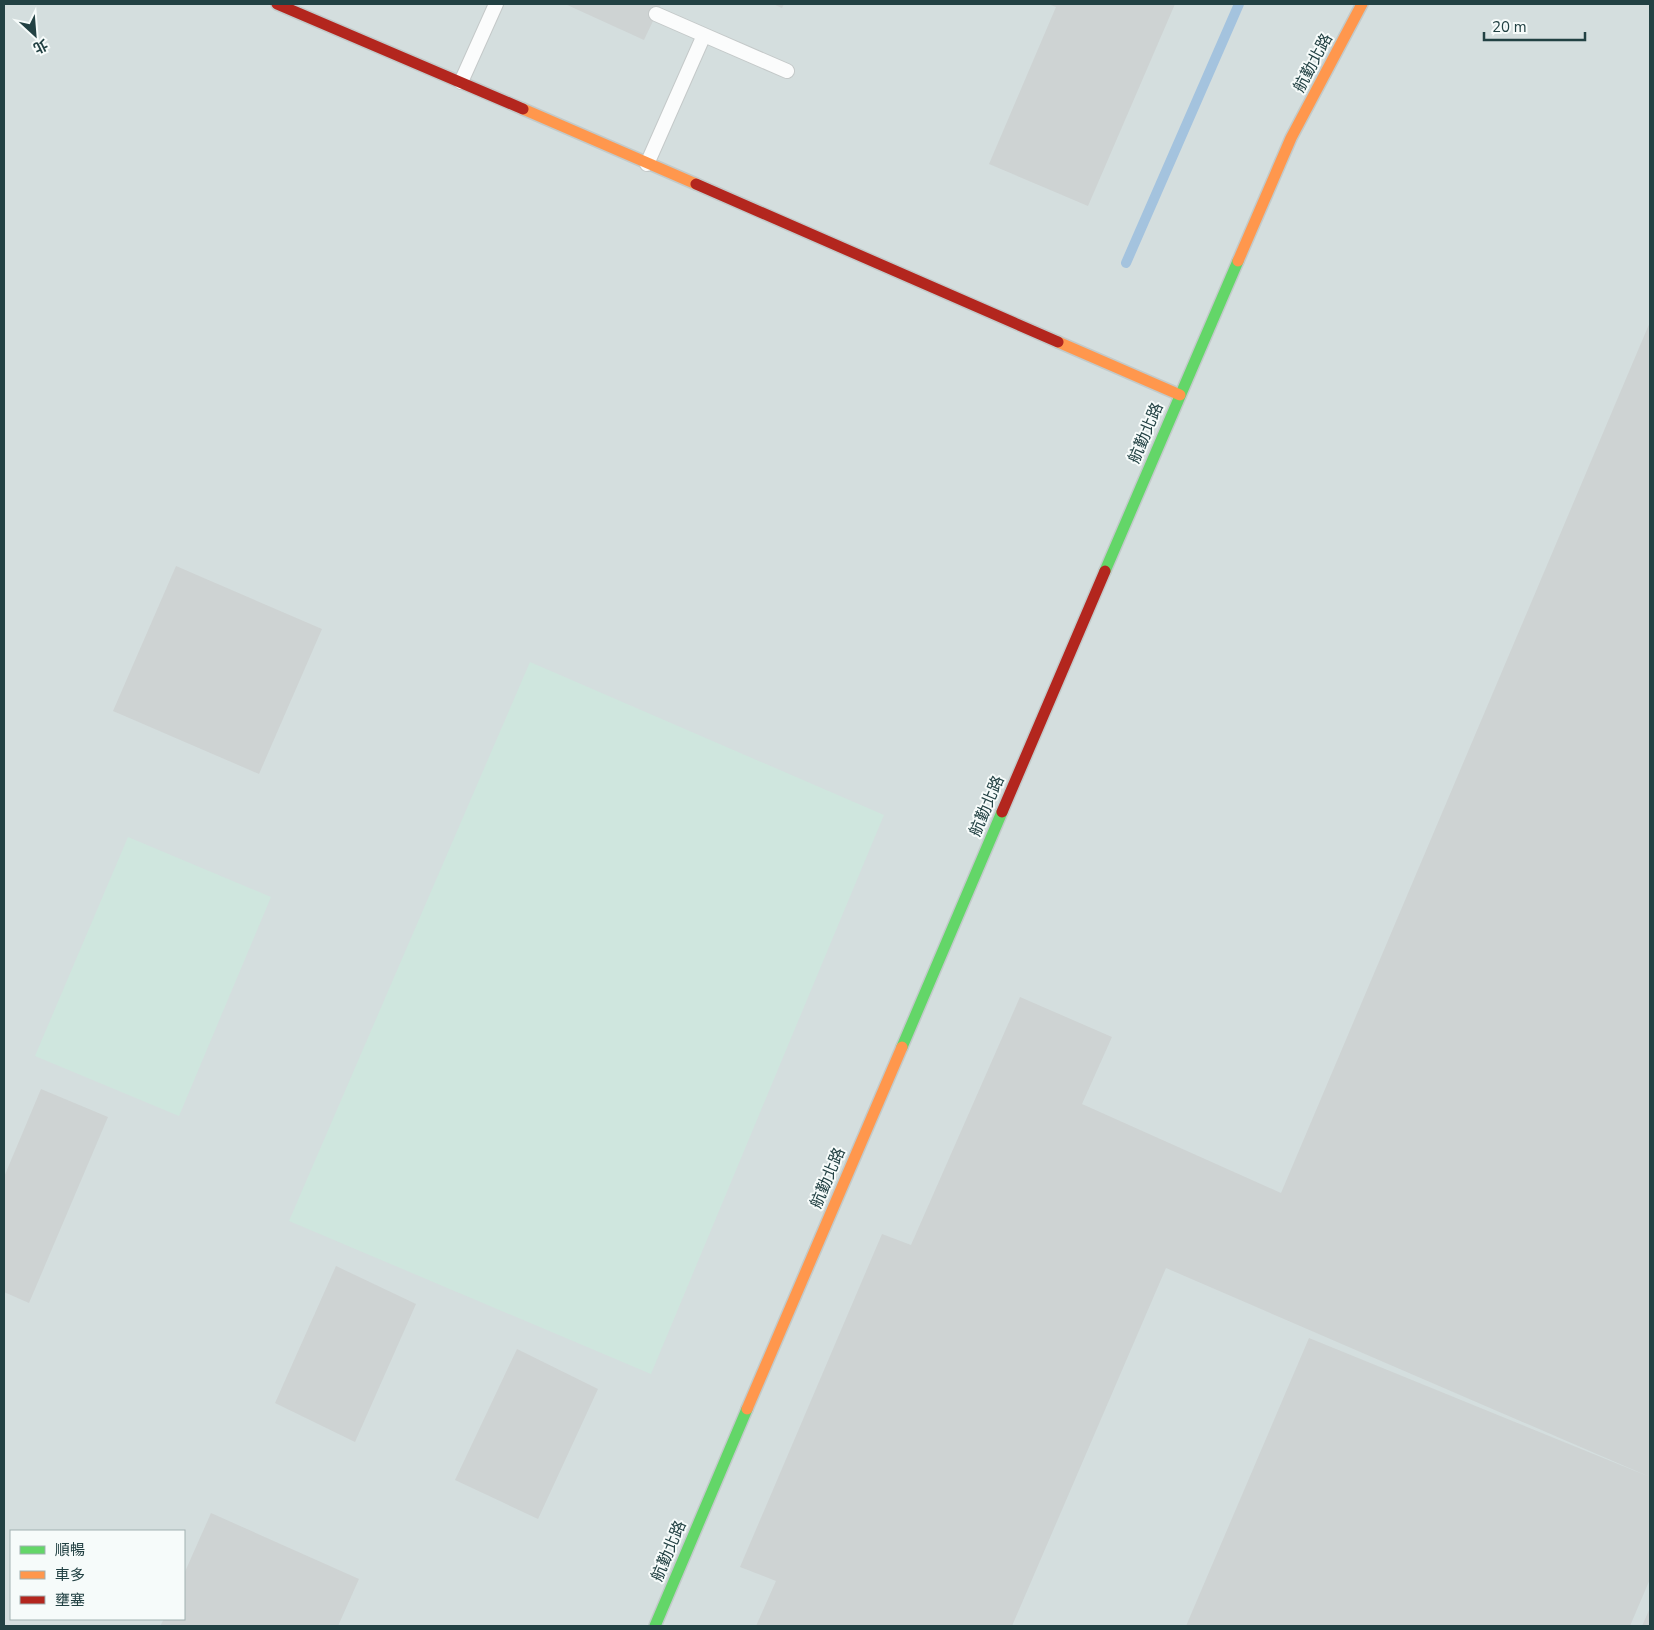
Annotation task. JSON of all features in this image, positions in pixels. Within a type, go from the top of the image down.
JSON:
[{"type":"street","points":[[277,4],[461,82],[1180,396]]},
{"type":"street","name":"航勤北路","points":[[655,1626],[1291,138],[1362,4]]},
{"type":"lane","points":[[461,82],[496,4]]},
{"type":"lane","points":[[656,14],[787,71]]},
{"type":"lane","points":[[647,164],[704,35]]},
{"type":"shaded area","points":[[4,4],[1650,4],[1650,1626],[4,1626]]},
{"type":"green space","points":[[530,662],[884,815],[651,1374],[289,1221]]},
{"type":"green space","points":[[128,837],[271,897],[179,1116],[35,1056]]},
{"type":"building","points":[[565,4],[661,4],[644,40]]},
{"type":"building","points":[[773,4],[784,4],[782,8]]},
{"type":"building","points":[[1048,4],[1175,4],[1088,206],[989,164],[1056,7]]},
{"type":"building","points":[[1650,322],[1650,1477],[1166,1268],[1012,1626],[756,1626],[776,1581],[740,1567],[882,1234],[911,1245],[1020,997],[1112,1037],[1082,1104],[1281,1193]]},
{"type":"building","points":[[176,566],[322,629],[259,774],[113,711]]},
{"type":"building","points":[[41,1089],[108,1117],[29,1303],[4,1292],[4,1177]]},
{"type":"building","points":[[336,1266],[416,1304],[355,1442],[275,1403]]},
{"type":"building","points":[[1309,1338],[1650,1477],[1650,1579],[1630,1626],[1186,1626]]},
{"type":"building","points":[[517,1349],[598,1389],[538,1519],[455,1480]]},
{"type":"building","points":[[211,1513],[359,1579],[338,1626],[160,1626],[163,1620],[185,1620],[185,1572]]},
{"type":"building","points":[[1650,1608],[1650,1626],[1642,1626]]},
{"type":"waterway","points":[[1126,263],[1239,4]]},
{"type":"traffic: fast","points":[[1105,571],[1238,261]]},
{"type":"traffic: fast","points":[[902,1047],[1002,812]]},
{"type":"traffic: fast","points":[[655,1626],[747,1409]]},
{"type":"traffic: slow","points":[[1238,261],[1291,138],[1362,4]]},
{"type":"traffic: slow","points":[[523,109],[696,184]]},
{"type":"traffic: slow","points":[[1058,342],[1180,395]]},
{"type":"traffic: slow","points":[[747,1409],[902,1047]]},
{"type":"traffic: jam","points":[[277,4],[523,109]]},
{"type":"traffic: jam","points":[[696,184],[1058,342]]},
{"type":"traffic: jam","points":[[1002,812],[1105,571]]}]
